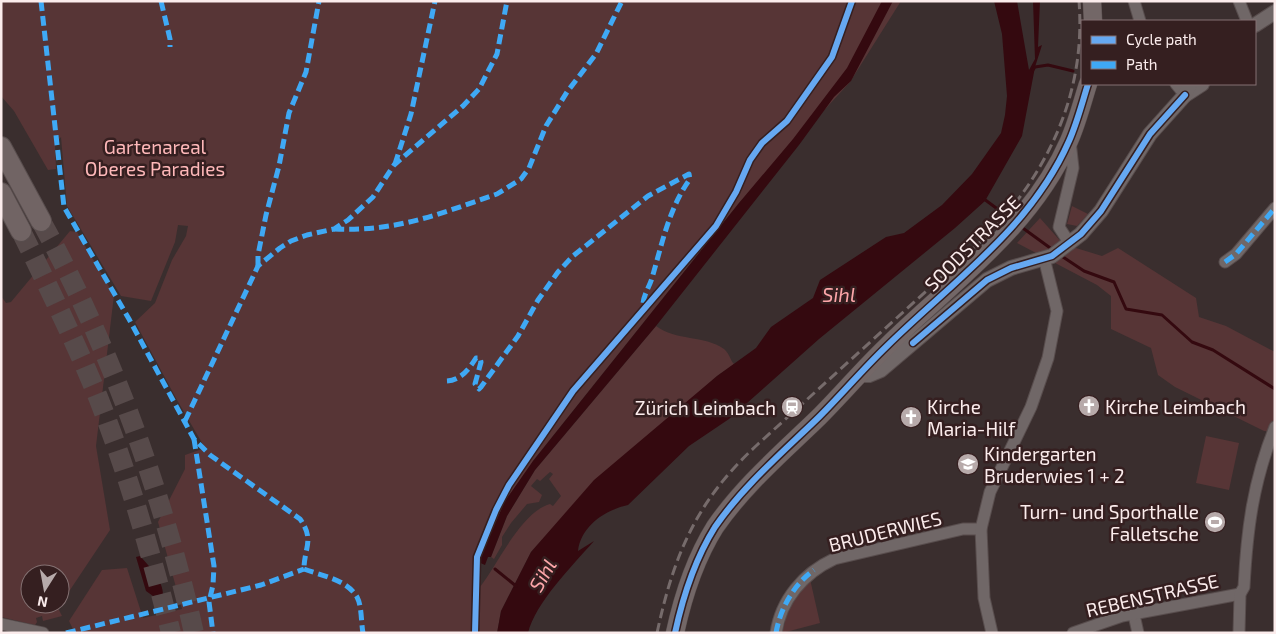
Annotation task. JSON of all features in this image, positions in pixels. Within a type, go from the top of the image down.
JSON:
[{"type":"highway","points":[[1,147],[40,221]]},
{"type":"highway","points":[[1,193],[21,231]]},
{"type":"main road","points":[[1092,1],[1093,20]]},
{"type":"main road","name":"SOODSTRASSE","points":[[675,633],[686,589],[699,557],[715,528],[756,478],[890,343],[1015,226],[1045,185],[1070,141],[1088,85]]},
{"type":"street","points":[[1134,1],[1140,20]]},
{"type":"street","points":[[1239,1],[1247,20]]},
{"type":"street","points":[[1256,24],[1275,12]]},
{"type":"street","points":[[859,375],[869,375],[881,370],[987,280],[1011,268],[1057,252],[1095,220],[1150,134],[1188,89]]},
{"type":"street","points":[[992,633],[984,598],[981,529],[990,492],[1032,408],[1048,358],[1057,311],[1059,227],[1073,168],[1070,141]]},
{"type":"street","points":[[1225,262],[1236,254],[1275,208]]},
{"type":"street","points":[[1240,633],[1240,594],[1244,587],[1246,535],[1254,492],[1274,428]]},
{"type":"street","name":"BRUDERWIES","points":[[776,633],[784,608],[793,591],[806,575],[821,565],[834,559],[963,529],[981,529]]},
{"type":"street","name":"REBENSTRASSE","points":[[1073,633],[1098,623],[1240,594]]},
{"type":"street","points":[[1134,615],[1138,633]]},
{"type":"street","points":[[1,624],[43,633]]},
{"type":"green space","name":"Gartenareal Oberes Paradies","points":[[1,1],[901,1],[850,82],[739,203],[533,461],[487,539],[472,578],[480,587],[511,540],[529,517],[539,509],[550,504],[553,506],[561,496],[549,479],[553,474],[550,472],[540,481],[537,479],[531,486],[542,495],[539,502],[527,504],[502,537],[502,545],[494,559],[491,557],[507,516],[535,470],[656,326],[672,334],[716,345],[726,351],[734,364],[717,376],[560,520],[531,552],[501,611],[497,633],[75,633],[69,621],[102,570],[127,568],[143,618],[182,609],[158,522],[185,469],[185,455],[205,448],[135,322],[155,303],[172,260],[186,236],[188,226],[178,225],[175,242],[151,301],[121,296],[67,206],[61,137],[55,144],[56,169],[48,170],[14,111],[1,96]]},
{"type":"green space","points":[[1072,206],[1088,214],[1077,226],[1067,224]]},
{"type":"green space","points":[[1040,218],[1063,244],[1102,256],[1118,248],[1196,298],[1199,317],[1226,326],[1275,352],[1275,432],[1264,431],[1175,387],[1158,375],[1151,348],[1111,329],[1111,296],[1097,285],[1017,243]]},
{"type":"green space","points":[[70,231],[77,232],[114,295],[96,446],[110,530],[70,590],[70,564],[20,564],[20,614],[61,614],[62,616],[43,621],[42,616],[36,618],[37,622],[35,625],[1,617],[1,296],[6,303],[11,302]]},
{"type":"green space","points":[[1206,436],[1239,443],[1229,490],[1196,483]]},
{"type":"green space","points":[[810,579],[820,623],[782,633],[785,622],[783,621],[796,596]]},
{"type":"water","points":[[882,1],[893,1],[851,81],[834,97],[799,145],[656,326],[535,470],[507,516],[491,557],[488,557],[485,565],[478,562],[505,501],[533,461],[739,203],[793,139],[847,68]]},
{"type":"water","name":"Sihl","points":[[994,1],[1017,1],[1029,70],[1035,59],[1033,1],[1040,1],[1038,47],[1042,45],[1035,67],[1022,136],[985,201],[955,228],[819,339],[729,419],[689,446],[628,505],[619,507],[596,520],[584,534],[578,551],[594,541],[546,597],[532,621],[528,633],[497,633],[501,611],[531,552],[594,480],[717,376],[756,348],[771,327],[813,298],[820,280],[886,237],[904,233],[942,205],[972,174],[1001,133],[1005,115],[1007,96],[1002,34]]},
{"type":"water","points":[[140,556],[152,569],[161,584],[163,595],[153,596],[146,591],[136,557]]},
{"type":"waterway","points":[[1033,70],[1035,67],[1048,65],[1073,71]]},
{"type":"waterway","points":[[984,199],[1011,219]]},
{"type":"waterway","points":[[1020,226],[1053,250]]},
{"type":"waterway","points":[[1060,255],[1084,271],[1114,282],[1126,309],[1162,315],[1192,342],[1213,350],[1275,389]]},
{"type":"waterway","points":[[495,569],[516,586]]},
{"type":"tunnel","points":[[41,221],[90,319],[132,421],[166,526],[194,633]]},
{"type":"tunnel","points":[[21,231],[80,355],[109,426],[138,514],[171,633]]},
{"type":"railway","points":[[657,633],[671,578],[680,553],[703,508],[718,486],[757,445],[989,234],[1030,183],[1060,127],[1070,97],[1080,34],[1079,1]]},
{"type":"marked path","points":[[41,1],[64,207],[129,319],[194,439],[210,455],[300,519],[308,539],[304,569]]},
{"type":"marked path","points":[[161,1],[170,39],[170,47]]},
{"type":"marked path","points":[[258,266],[258,255],[266,215],[279,166],[289,113],[306,72],[319,1]]},
{"type":"marked path","points":[[395,164],[411,114],[435,1]]},
{"type":"marked path","points":[[185,421],[258,266],[291,241],[334,229],[348,220],[373,197],[394,165],[463,106],[479,89],[497,54],[507,1]]},
{"type":"marked path","points":[[334,229],[377,228],[398,225],[436,215],[497,194],[521,179],[529,168],[546,126],[567,92],[596,54],[622,1]]},
{"type":"marked path","points":[[447,381],[456,379],[467,370],[476,358],[480,358],[481,362],[475,384],[479,389],[518,336],[538,300],[558,272],[573,256],[648,196],[689,174],[690,179],[671,214],[645,296],[643,308]]},
{"type":"marked path","points":[[1225,262],[1236,254],[1275,208]]},
{"type":"marked path","points":[[194,439],[214,566],[213,585],[209,602],[213,633]]},
{"type":"marked path","points":[[304,569],[340,582],[352,591],[360,605],[363,633]]},
{"type":"marked path","points":[[66,633],[261,585],[304,569]]},
{"type":"marked path","points":[[776,633],[781,615],[789,598],[800,582],[814,570]]},
{"type":"cycle path","points":[[475,633],[477,557],[496,510],[509,485],[573,391],[716,226],[736,192],[750,160],[762,143],[787,121],[832,57],[852,1]]},
{"type":"cycle path","points":[[675,633],[686,592],[696,565],[708,539],[726,512],[751,483],[819,417],[878,355],[963,276],[1012,227],[1034,201],[1053,172],[1072,134],[1088,85]]},
{"type":"cycle path","points":[[913,343],[987,280],[1011,268],[1052,256],[1081,234],[1101,211],[1150,134],[1185,95]]},
{"type":"place","name":"Kirche Leimbach","points":[[1089,406]]},
{"type":"place","name":"Zürich Leimbach","points":[[792,407]]},
{"type":"place","name":"Kirche Maria-Hilf","points":[[911,417]]},
{"type":"place","name":"Kindergarten Bruderwies 1 + 2","points":[[968,464]]},
{"type":"place","name":"Turn- und Sporthalle Falletsche","points":[[1215,522]]}]
